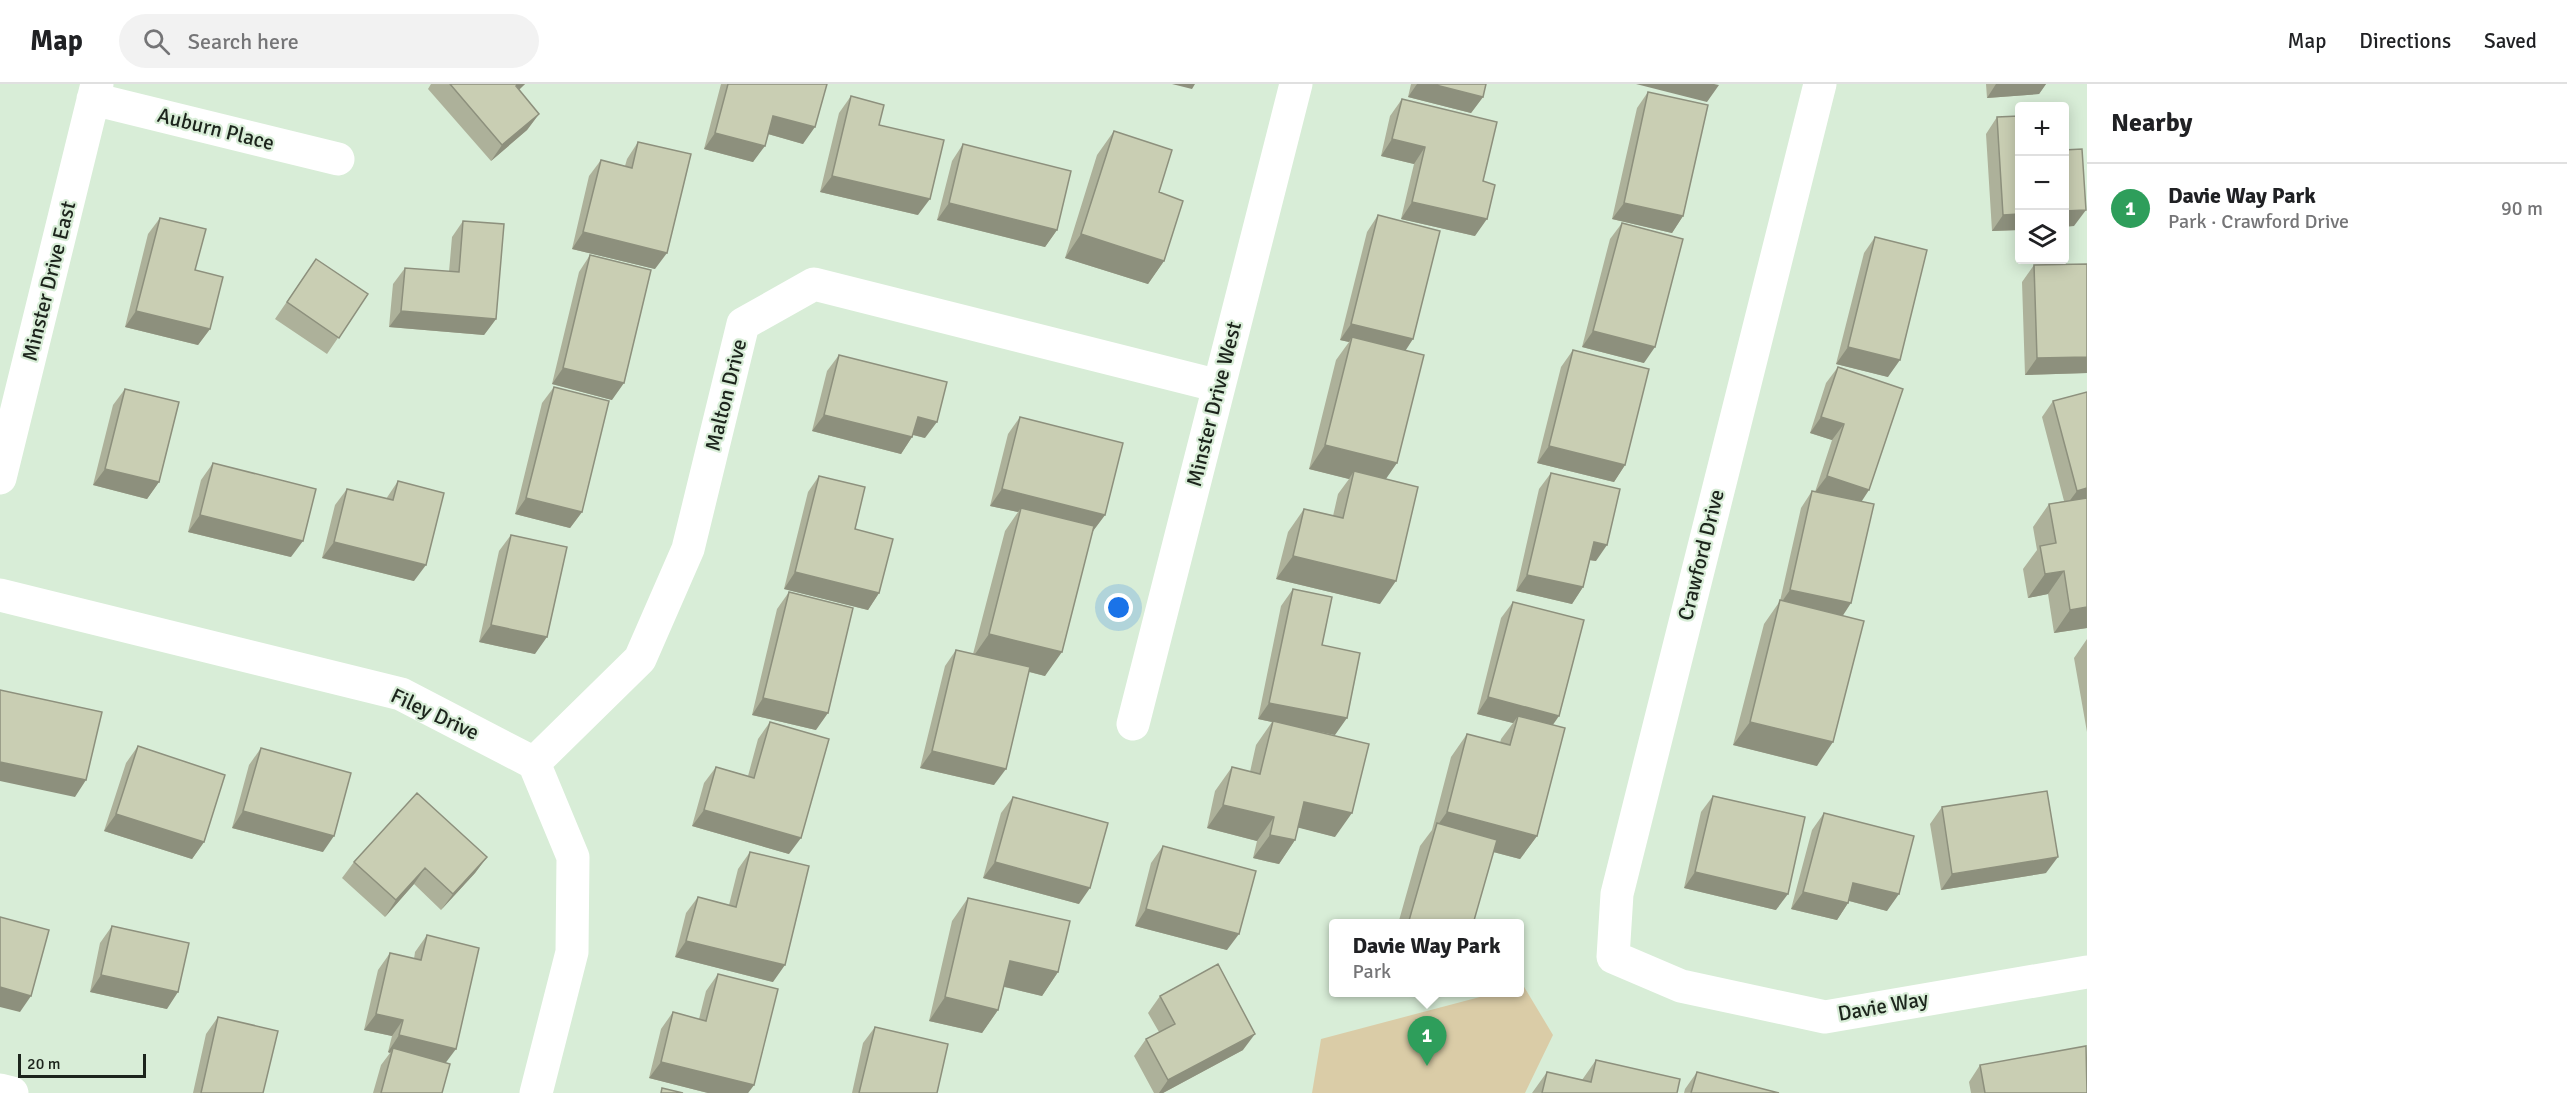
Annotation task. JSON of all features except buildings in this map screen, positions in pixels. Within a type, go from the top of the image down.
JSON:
[{"type":"street","name":"Minster Drive West","points":[[1133,724],[1296,84]]},
{"type":"street","name":"Crawford Drive","points":[[1680,986],[1613,957],[1617,894],[1820,84]]},
{"type":"street","name":"Auburn Place","points":[[95,92],[338,159]]},
{"type":"street","name":"Minster Drive East","points":[[0,478],[95,92]]},
{"type":"street","name":"Malton Drive","points":[[534,763],[640,659],[688,549],[743,324],[814,284],[1219,386]]},
{"type":"street","name":"Filey Drive","points":[[0,594],[401,694],[534,763]]},
{"type":"street","points":[[534,763],[573,857],[572,951],[536,1093]]},
{"type":"street","name":"Davie Way","points":[[1680,986],[1825,1017],[2087,972]]},
{"type":"street","points":[[0,1090],[12,1093]]},
{"type":"shaded area","points":[[1524,987],[1553,1035],[1525,1093],[1312,1093],[1321,1039],[1480,997],[1524,997]]},
{"type":"place","name":"Davie Way Park","points":[[1427,1066]]}]
